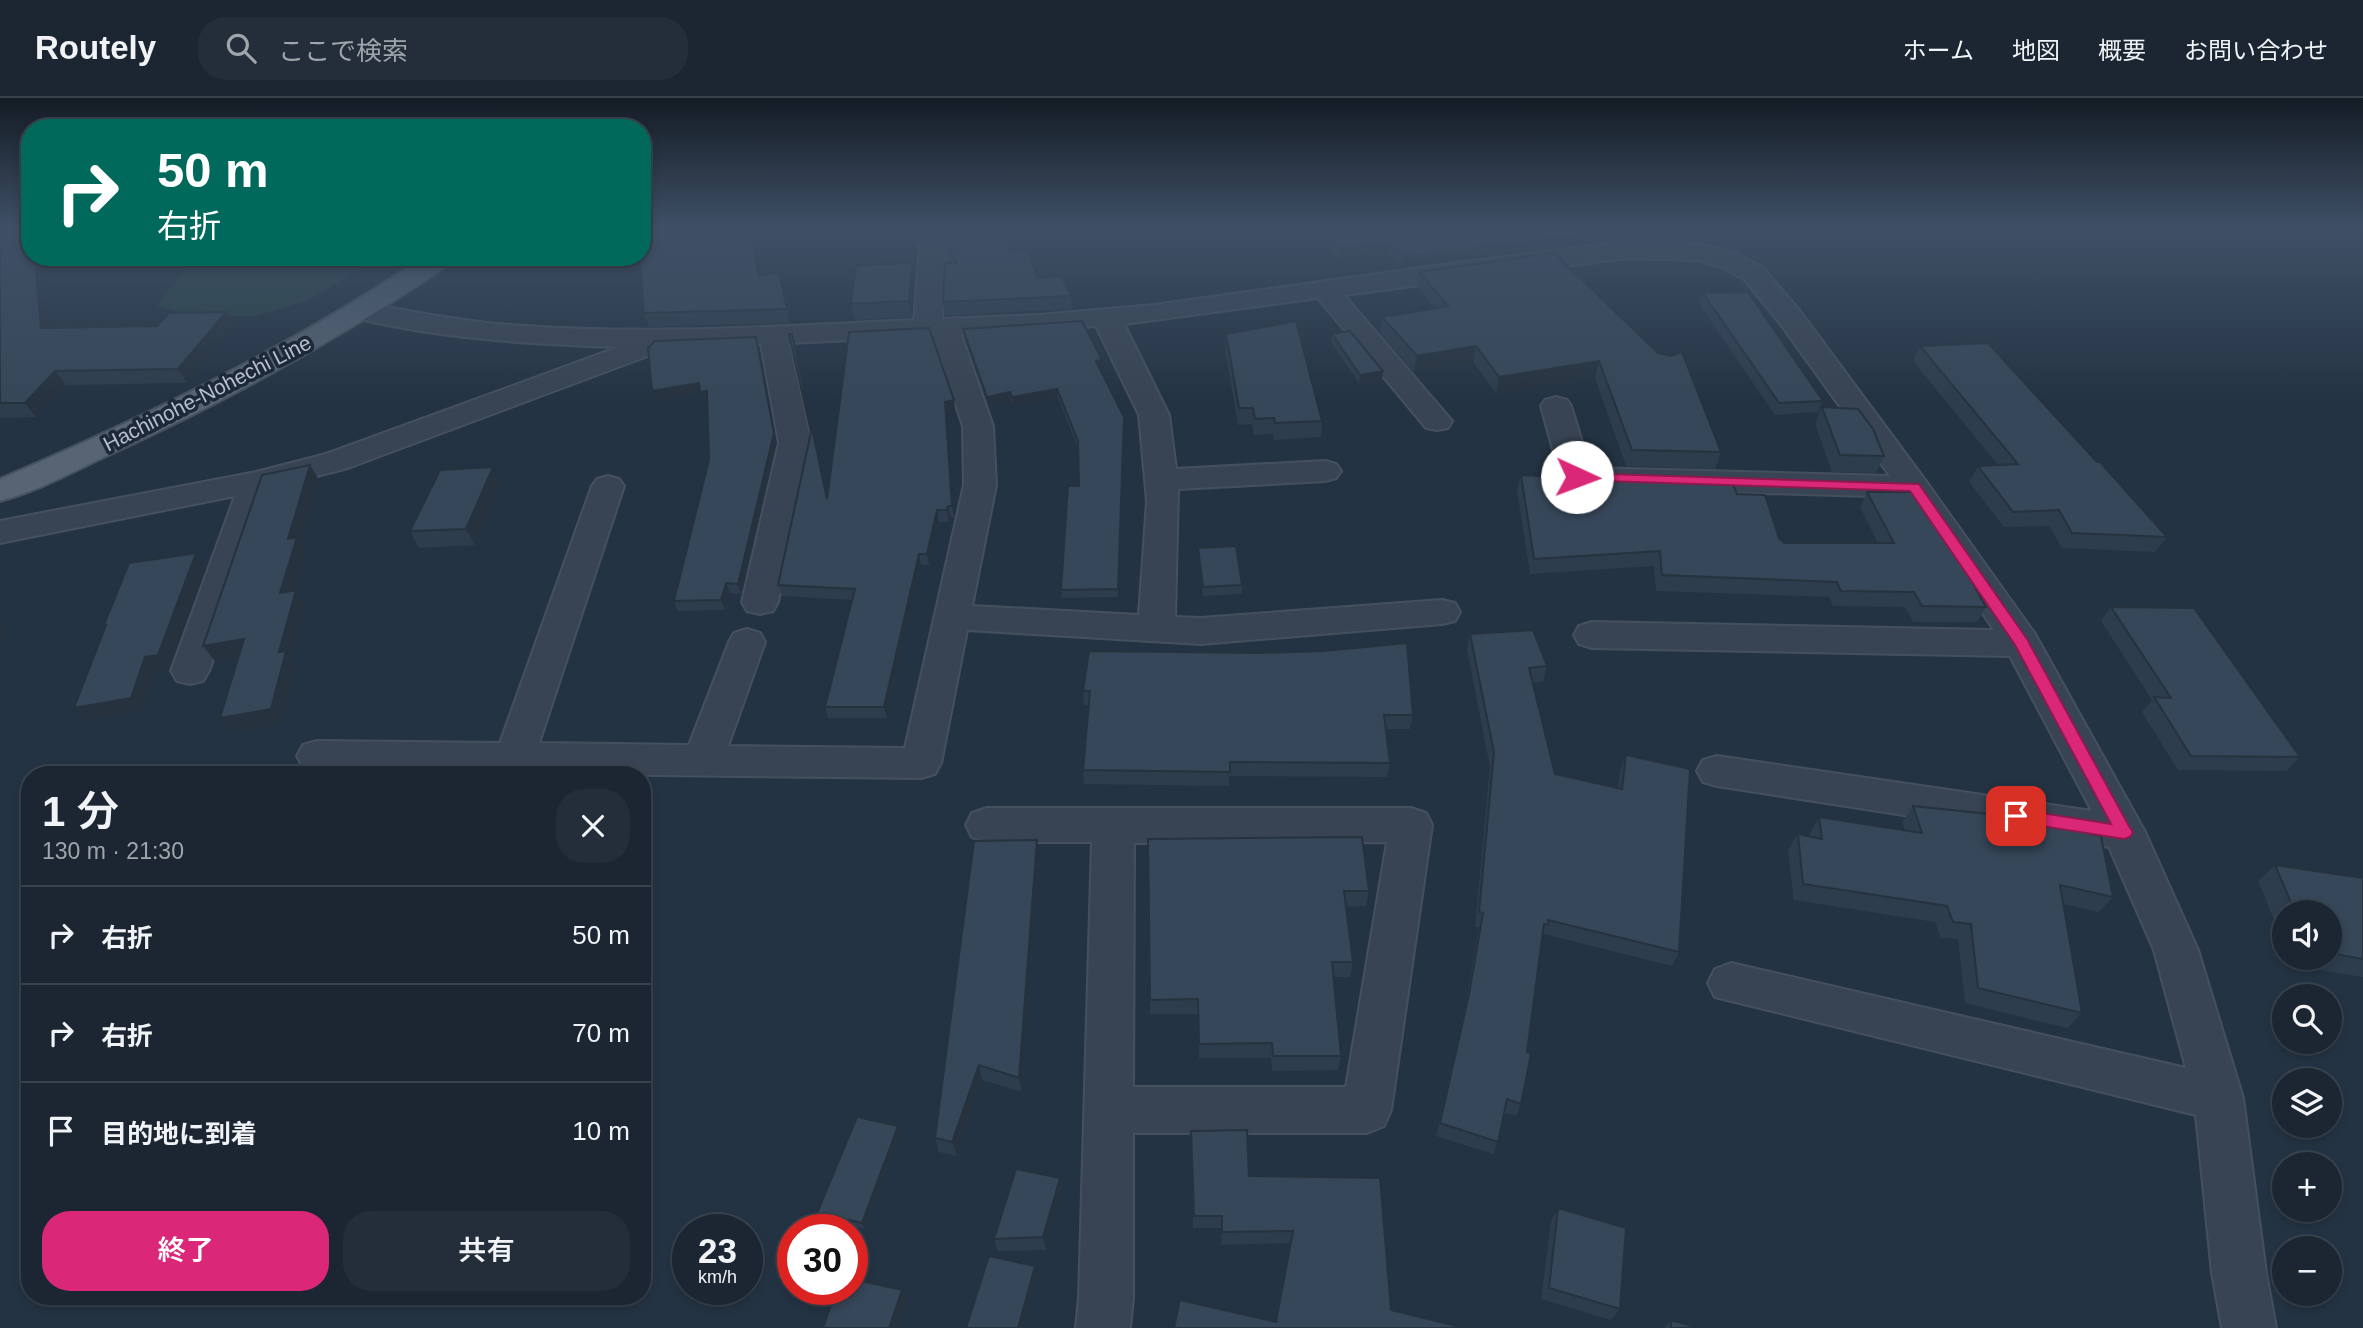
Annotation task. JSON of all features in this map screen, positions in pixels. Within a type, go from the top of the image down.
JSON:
[{"type":"main road","name":"Hachinohe-Nohechi Line","points":[[0,491],[113,443],[255,373],[362,311],[400,285]]},
{"type":"street","points":[[317,756],[921,763],[980,485],[978,426],[935,328],[934,285]]},
{"type":"street","points":[[362,311],[512,334],[665,340],[1106,317],[1357,285]]},
{"type":"street","points":[[1763,285],[1914,487],[2022,643],[2124,832],[2176,950],[2219,1098],[2239,1273],[2249,1328]]},
{"type":"street","points":[[1325,290],[1437,421]]},
{"type":"street","points":[[1106,317],[1154,415],[1163,501],[1156,628]]},
{"type":"street","points":[[760,602],[795,443],[774,334]]},
{"type":"street","points":[[0,532],[256,482],[337,461],[665,340]]},
{"type":"street","points":[[1556,406],[1569,477],[1914,487]]},
{"type":"street","points":[[1161,480],[1325,471]]},
{"type":"street","points":[[190,671],[256,482]]},
{"type":"street","points":[[514,758],[608,486]]},
{"type":"street","points":[[951,617],[1201,631],[1442,612]]},
{"type":"street","points":[[1592,635],[2022,643]]},
{"type":"street","points":[[703,760],[747,642]]},
{"type":"street","points":[[1717,771],[2124,832]]},
{"type":"street","points":[[987,825],[1411,825],[1367,1110],[1109,1110]]},
{"type":"street","points":[[1103,1328],[1113,826]]},
{"type":"street","points":[[1731,983],[2219,1098]]},
{"type":"green space","points":[[173,285],[332,285],[309,300],[257,316],[184,314],[157,306]]},
{"type":"building","points":[[0,285],[37,285],[41,328],[157,326],[169,313],[226,312],[178,369],[55,371],[25,403],[0,403]]},
{"type":"building","points":[[642,285],[782,285],[787,309],[644,313]]},
{"type":"building","points":[[853,285],[910,285],[909,301],[851,304]]},
{"type":"building","points":[[944,285],[1066,285],[1071,296],[943,302]]},
{"type":"building","points":[[1430,285],[1588,285],[1658,353],[1671,356],[1682,352],[1721,452],[1632,450],[1599,361],[1499,377],[1476,346],[1417,356],[1382,317],[1448,306]]},
{"type":"building","points":[[1748,292],[1823,401],[1779,403],[1703,293]]},
{"type":"building","points":[[1082,321],[1102,360],[1096,361],[1124,417],[1118,589],[1061,590],[1068,486],[1079,486],[1078,441],[1057,389],[1012,397],[1010,392],[987,397],[963,329]]},
{"type":"building","points":[[1296,321],[1322,421],[1275,423],[1274,418],[1255,419],[1253,408],[1239,408],[1226,334]]},
{"type":"building","points":[[929,328],[954,400],[945,402],[952,506],[948,506],[947,510],[937,510],[927,554],[919,554],[884,707],[825,707],[855,589],[778,585],[811,432],[789,334],[792,334],[827,499],[849,332]]},
{"type":"building","points":[[1350,331],[1383,371],[1360,375],[1332,334]]},
{"type":"building","points":[[756,337],[774,433],[738,584],[726,583],[721,600],[674,601],[709,460],[707,391],[700,392],[699,383],[652,391],[648,348],[655,341]]},
{"type":"building","points":[[1988,343],[2167,537],[2072,533],[2059,510],[2013,512],[1978,466],[2018,464],[1920,346]]},
{"type":"building","points":[[1822,407],[1858,409],[1873,429],[1884,456],[1840,455]]},
{"type":"building","points":[[310,465],[288,539],[297,537],[280,593],[296,590],[279,652],[286,651],[271,709],[220,718],[244,639],[203,646],[262,475]]},
{"type":"building","points":[[493,467],[466,529],[410,531],[440,470]]},
{"type":"building","points":[[1521,475],[1642,481],[1640,476],[1731,479],[1737,494],[1765,495],[1779,538],[1784,543],[1894,543],[1867,492],[1916,492],[1945,534],[1986,607],[1922,606],[1914,592],[1841,591],[1837,582],[1662,575],[1660,551],[1534,559]]},
{"type":"building","points":[[1236,546],[1242,585],[1203,587],[1198,548]]},
{"type":"building","points":[[196,553],[158,655],[145,657],[131,698],[74,708],[129,563]]},
{"type":"building","points":[[2111,607],[2194,608],[2300,757],[2191,756],[2154,697],[2171,698]]},
{"type":"building","points":[[1533,630],[1547,666],[1529,668],[1555,774],[1622,789],[1626,755],[1690,769],[1679,952],[1548,920],[1548,925],[1544,924],[1527,1052],[1531,1054],[1521,1104],[1507,1099],[1498,1142],[1440,1123],[1469,994],[1483,913],[1479,912],[1494,752],[1470,634]]},
{"type":"building","points":[[1407,643],[1413,715],[1384,715],[1390,763],[1230,762],[1230,772],[1083,770],[1090,691],[1083,691],[1089,651],[1258,653],[1323,651]]},
{"type":"building","points":[[1913,806],[2008,816],[2101,836],[2113,897],[2060,885],[2082,1013],[1978,988],[1971,924],[1953,922],[1947,906],[1803,884],[1798,834],[1822,839],[1819,817],[1922,833]]},
{"type":"building","points":[[1362,837],[1369,891],[1344,891],[1353,962],[1332,962],[1341,1056],[1273,1056],[1272,1043],[1199,1044],[1198,999],[1150,1000],[1148,839]]},
{"type":"building","points":[[1037,840],[1019,1078],[979,1065],[952,1142],[935,1138],[974,841]]},
{"type":"building","points":[[2275,865],[2363,878],[2363,959],[2342,955],[2342,900],[2290,900]]},
{"type":"building","points":[[857,1117],[898,1126],[865,1214],[817,1213]]},
{"type":"building","points":[[1247,1130],[1249,1176],[1380,1178],[1391,1310],[1464,1328],[1174,1328],[1180,1300],[1276,1322],[1293,1231],[1222,1232],[1222,1216],[1194,1216],[1191,1131]]},
{"type":"building","points":[[1016,1169],[1060,1178],[1043,1237],[994,1239]]},
{"type":"building","points":[[1558,1208],[1626,1228],[1620,1309],[1549,1288]]},
{"type":"building","points":[[989,1256],[1035,1266],[1018,1328],[966,1328]]},
{"type":"building","points":[[868,1283],[902,1290],[889,1328],[823,1328],[831,1305],[868,1305]]},
{"type":"building","points":[[1671,1320],[1698,1328],[1671,1328]]},
{"type":"route","points":[[1577,477],[1914,487],[2022,643],[2124,832],[2016,816]]}]
